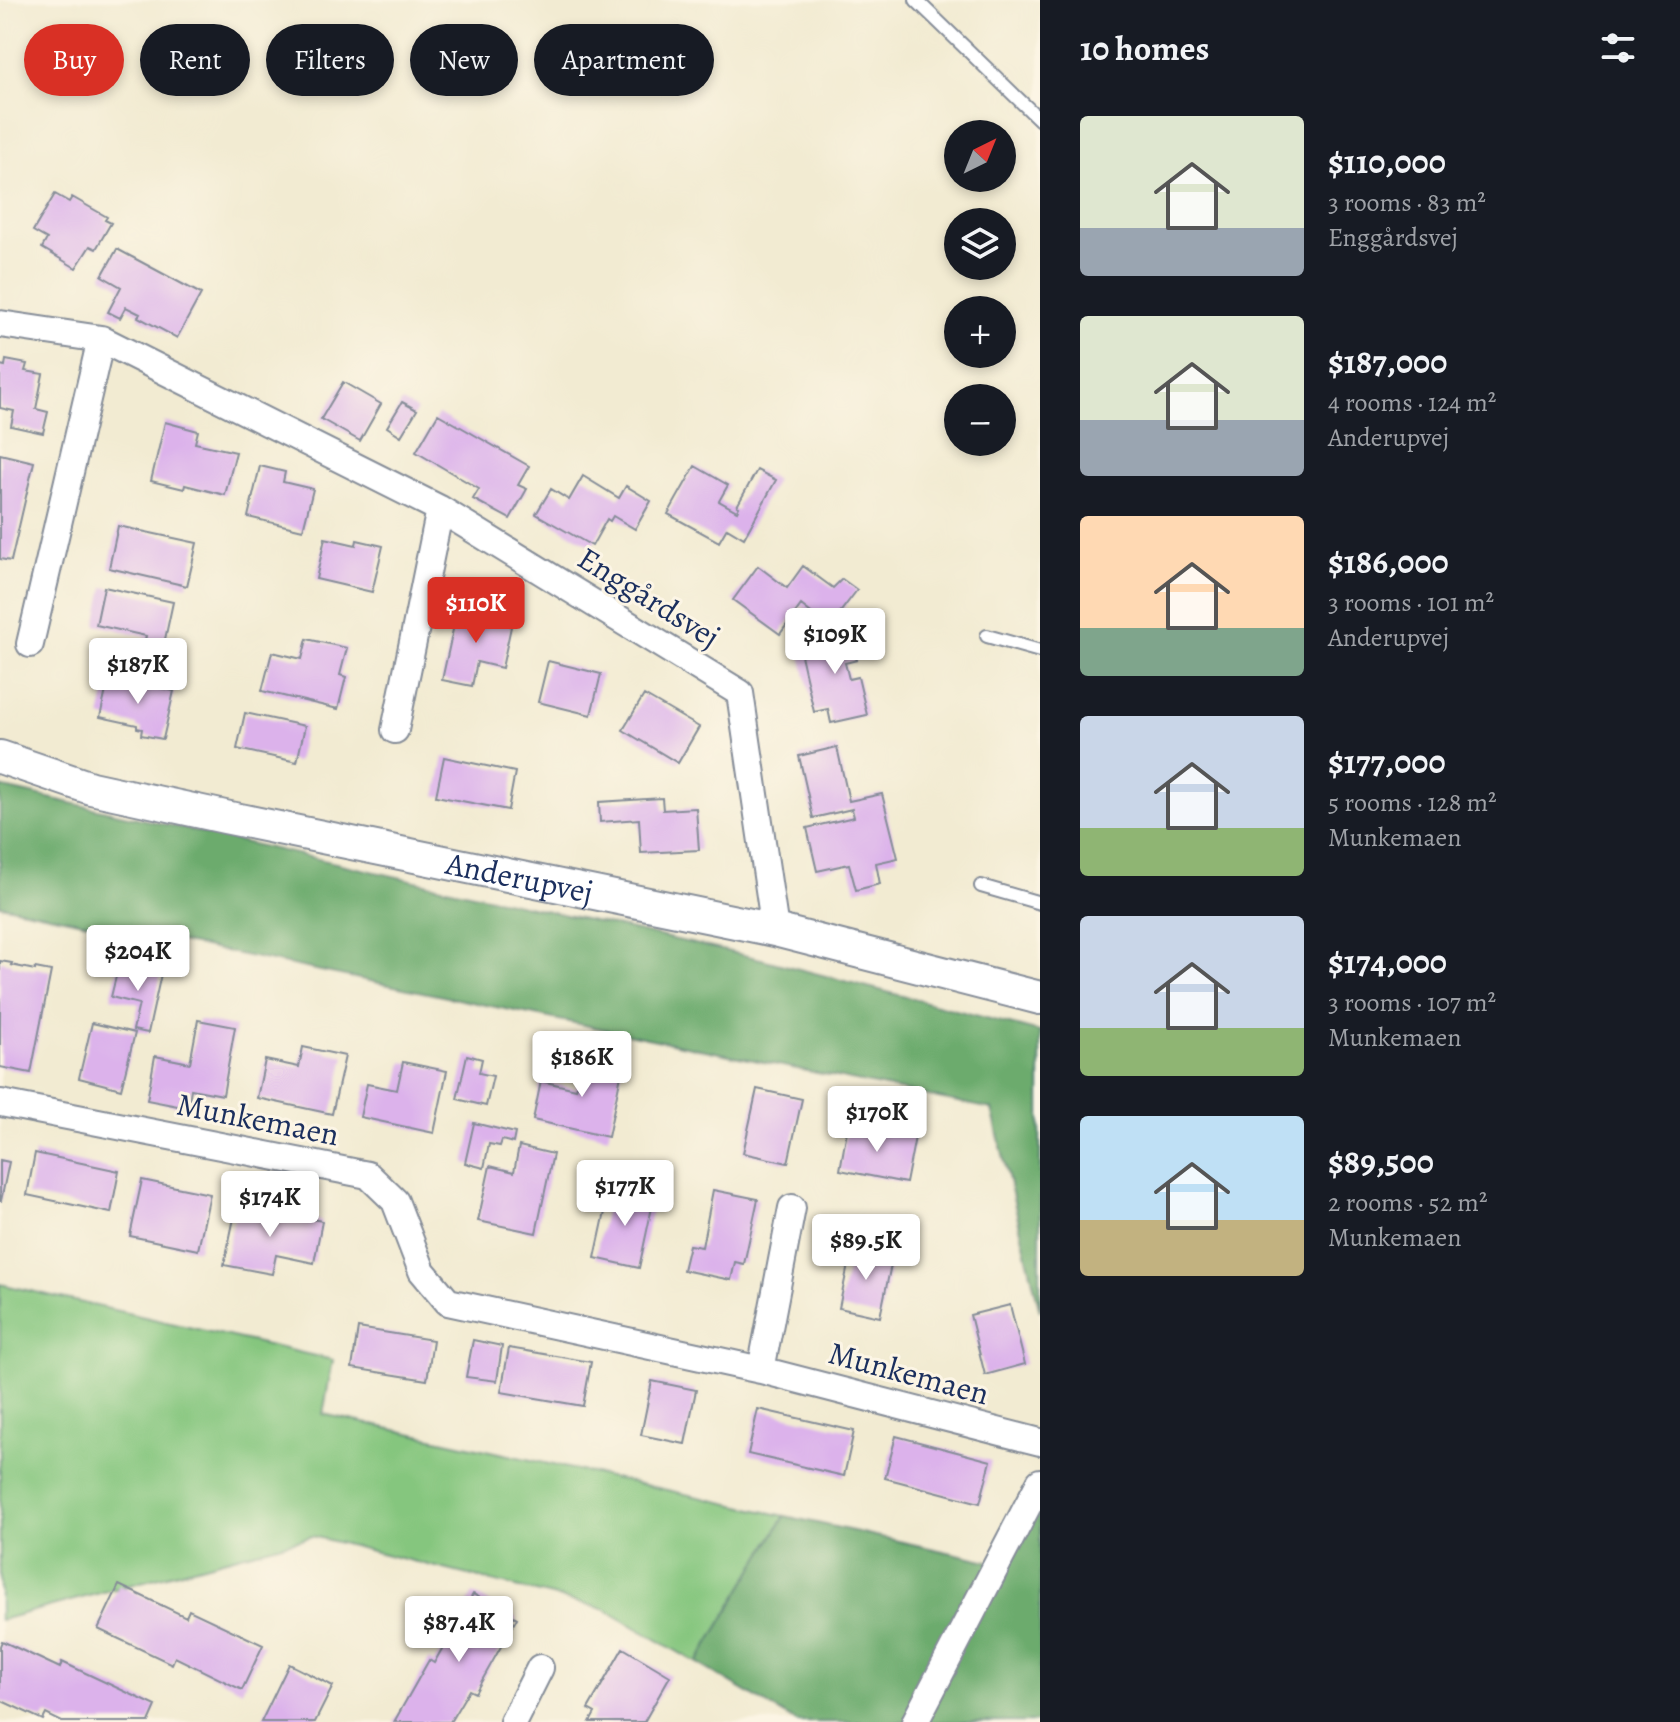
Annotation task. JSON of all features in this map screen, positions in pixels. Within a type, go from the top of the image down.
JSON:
[{"type":"street","name":"Enggårdsvej","points":[[0,324],[101,339],[440,509],[740,693],[775,930]]},
{"type":"street","points":[[30,644],[101,339]]},
{"type":"street","points":[[395,730],[440,509]]},
{"type":"street","name":"Anderupvej","points":[[0,757],[91,788],[775,930],[1037,993]]},
{"type":"street","name":"Munkemaen","points":[[1,1103],[368,1175],[395,1201],[422,1271],[448,1302],[761,1370],[1040,1442]]},
{"type":"street","points":[[761,1370],[792,1208]]},
{"type":"street","points":[[915,1722],[1040,1482]]},
{"type":"street","points":[[513,1722],[540,1668]]},
{"type":"lane","points":[[916,0],[1040,120]]},
{"type":"lane","points":[[987,636],[1040,651]]},
{"type":"lane","points":[[981,886],[1040,903]]},
{"type":"green space","points":[[0,787],[761,959],[1040,1032],[1040,1311],[992,1109],[0,905]]},
{"type":"green space","points":[[0,1284],[333,1360],[323,1414],[785,1516],[697,1663],[604,1609],[312,1536],[0,1620]]},
{"type":"green space","points":[[1040,1482],[1040,1722],[797,1722],[697,1663],[785,1516],[998,1563]]},
{"type":"building","points":[[55,194],[69,202],[72,197],[107,217],[105,220],[111,223],[96,249],[90,246],[76,268],[42,248],[47,239],[33,231]]},
{"type":"building","points":[[117,249],[201,294],[177,338],[126,307],[120,318],[108,312],[121,287],[102,276]]},
{"type":"building","points":[[6,360],[27,364],[25,371],[43,374],[36,409],[48,412],[43,433],[11,426],[14,411],[0,408],[0,365],[5,366]]},
{"type":"building","points":[[343,382],[381,404],[360,441],[321,419]]},
{"type":"building","points":[[402,402],[417,410],[401,436],[387,427]]},
{"type":"building","points":[[438,414],[529,466],[518,485],[527,489],[510,519],[473,499],[479,489],[416,452]]},
{"type":"building","points":[[165,422],[198,431],[195,443],[236,452],[225,495],[151,481]]},
{"type":"building","points":[[0,454],[34,462],[11,561],[0,559]]},
{"type":"building","points":[[260,466],[285,472],[283,482],[313,489],[303,530],[248,517]]},
{"type":"building","points":[[695,466],[728,485],[719,501],[737,511],[757,470],[776,480],[744,538],[727,528],[719,542],[668,514]]},
{"type":"building","points":[[583,476],[619,498],[626,486],[651,501],[635,529],[613,516],[610,521],[607,519],[592,546],[536,514],[551,489],[569,500]]},
{"type":"building","points":[[118,526],[197,543],[187,586],[109,568]]},
{"type":"building","points":[[325,538],[356,545],[357,540],[383,546],[372,592],[316,579]]},
{"type":"building","points":[[758,566],[787,588],[803,566],[833,588],[842,579],[857,590],[829,627],[801,605],[780,634],[733,600]]},
{"type":"building","points":[[104,587],[173,602],[164,644],[145,640],[146,636],[96,625]]},
{"type":"building","points":[[482,608],[499,612],[498,619],[512,622],[502,668],[477,662],[472,686],[442,680],[456,616],[467,618],[468,612],[480,615]]},
{"type":"building","points":[[849,623],[857,660],[845,663],[849,679],[858,677],[867,715],[831,723],[828,709],[814,712],[801,655],[826,649],[821,629]]},
{"type":"building","points":[[307,639],[347,648],[340,675],[346,677],[338,709],[262,691],[272,652],[302,659]]},
{"type":"building","points":[[548,661],[601,674],[591,715],[538,702]]},
{"type":"building","points":[[109,677],[174,691],[163,739],[141,735],[142,729],[137,725],[100,717]]},
{"type":"building","points":[[644,695],[699,727],[678,763],[623,730]]},
{"type":"building","points":[[245,713],[305,726],[297,762],[237,749]]},
{"type":"building","points":[[837,747],[849,801],[882,794],[898,858],[876,863],[880,884],[856,890],[849,864],[817,871],[807,828],[854,817],[852,809],[813,818],[799,756]]},
{"type":"building","points":[[444,757],[515,772],[508,810],[436,796]]},
{"type":"building","points":[[662,798],[663,810],[696,808],[699,850],[641,853],[639,819],[600,822],[599,802]]},
{"type":"building","points":[[0,961],[51,971],[31,1073],[0,1067]]},
{"type":"building","points":[[119,964],[161,974],[148,1033],[133,1030],[139,1004],[111,997]]},
{"type":"building","points":[[198,1020],[235,1027],[223,1095],[191,1089],[188,1108],[147,1100],[155,1056],[190,1063]]},
{"type":"building","points":[[92,1023],[135,1033],[121,1089],[79,1078]]},
{"type":"building","points":[[303,1047],[345,1056],[332,1114],[257,1098],[265,1060],[299,1067]]},
{"type":"building","points":[[467,1055],[482,1059],[479,1073],[493,1076],[486,1106],[457,1099]]},
{"type":"building","points":[[583,1057],[623,1065],[608,1137],[533,1120],[541,1081],[576,1089]]},
{"type":"building","points":[[403,1062],[447,1071],[434,1133],[360,1117],[367,1084],[397,1090]]},
{"type":"building","points":[[757,1089],[802,1099],[788,1163],[743,1153]]},
{"type":"building","points":[[474,1123],[515,1133],[513,1143],[502,1140],[500,1146],[489,1144],[484,1168],[465,1163]]},
{"type":"building","points":[[848,1125],[915,1137],[906,1183],[840,1170]]},
{"type":"building","points":[[519,1146],[553,1154],[536,1233],[478,1221],[490,1166],[514,1172]]},
{"type":"building","points":[[35,1153],[119,1171],[111,1213],[27,1195]]},
{"type":"building","points":[[0,1160],[9,1162],[1,1201],[0,1201]]},
{"type":"building","points":[[142,1180],[210,1194],[198,1250],[130,1236]]},
{"type":"building","points":[[610,1189],[654,1198],[639,1268],[595,1258]]},
{"type":"building","points":[[713,1190],[758,1199],[744,1264],[735,1262],[731,1280],[683,1270],[689,1245],[702,1247]]},
{"type":"building","points":[[237,1204],[322,1221],[314,1263],[276,1255],[272,1274],[224,1265]]},
{"type":"building","points":[[852,1246],[893,1255],[880,1317],[839,1308]]},
{"type":"building","points":[[1010,1305],[1025,1364],[985,1375],[970,1315]]},
{"type":"building","points":[[358,1328],[433,1340],[427,1380],[352,1368]]},
{"type":"building","points":[[473,1340],[502,1346],[497,1381],[466,1377]]},
{"type":"building","points":[[509,1348],[591,1362],[583,1406],[501,1392]]},
{"type":"building","points":[[652,1381],[696,1390],[685,1444],[641,1435]]},
{"type":"building","points":[[758,1409],[854,1431],[844,1476],[748,1454]]},
{"type":"building","points":[[896,1436],[991,1461],[980,1503],[885,1478]]},
{"type":"building","points":[[119,1585],[186,1617],[189,1610],[263,1645],[242,1690],[175,1657],[172,1664],[98,1629]]},
{"type":"building","points":[[473,1594],[517,1618],[475,1693],[469,1690],[450,1722],[394,1722],[429,1660],[434,1663]]},
{"type":"building","points":[[2,1641],[60,1668],[62,1662],[156,1706],[149,1722],[62,1722],[46,1714],[43,1720],[0,1700]]},
{"type":"building","points":[[623,1648],[670,1676],[644,1722],[590,1722],[595,1713],[588,1709]]},
{"type":"building","points":[[289,1664],[333,1686],[315,1722],[261,1722]]}]
